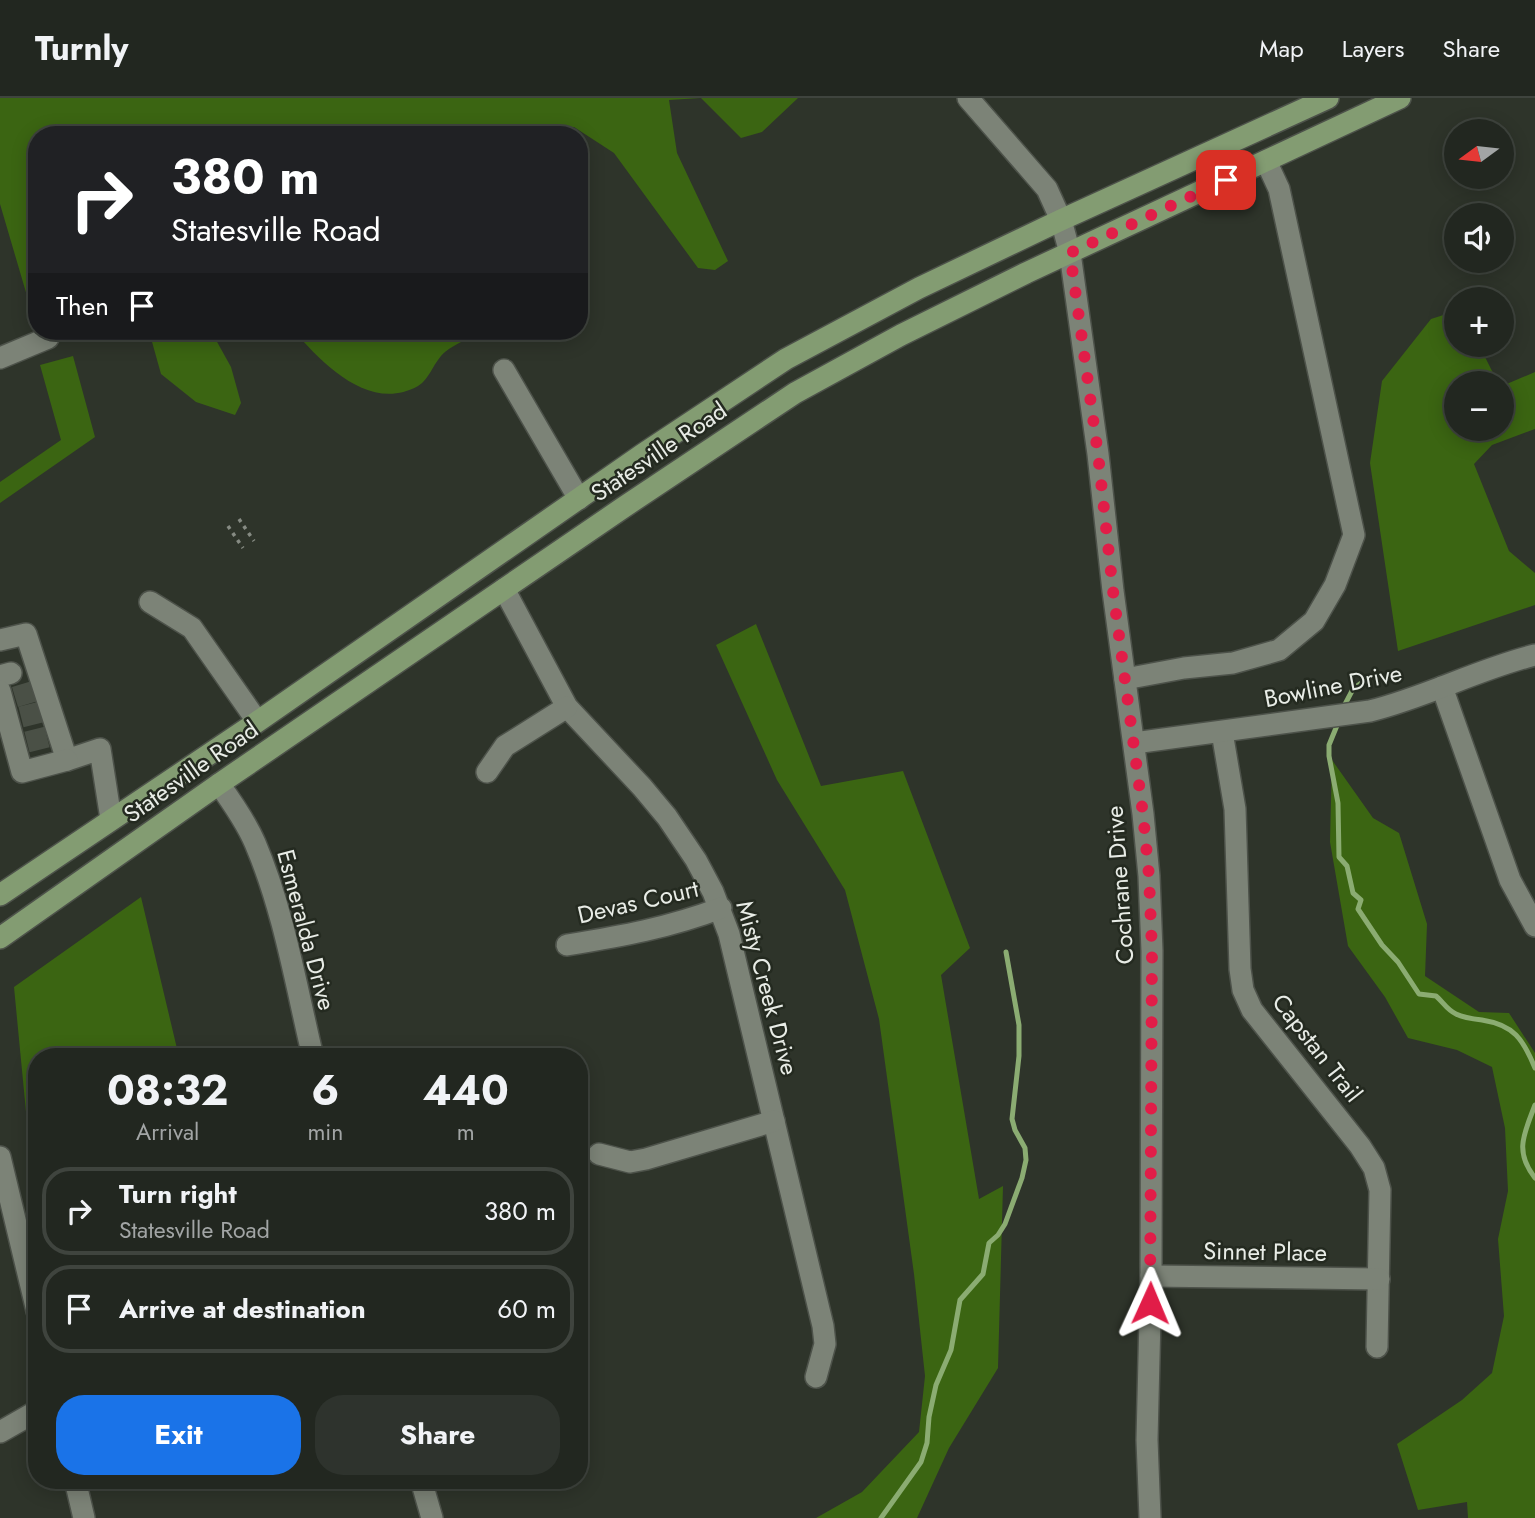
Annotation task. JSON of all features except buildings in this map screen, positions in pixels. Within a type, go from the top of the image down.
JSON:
[{"type":"main road","name":"Statesville Road","points":[[0,895],[786,359],[919,288],[1328,98]]},
{"type":"main road","name":"Statesville Road","points":[[0,938],[219,783],[795,393],[901,335],[1400,98]]},
{"type":"street","name":"Cochrane Drive","points":[[968,98],[1047,189],[1061,220],[1070,253],[1098,454],[1148,864],[1151,939],[1151,1276],[1147,1440],[1150,1518]]},
{"type":"street","points":[[1125,679],[1184,668],[1233,663],[1279,650],[1314,621],[1335,586],[1354,535],[1279,189],[1266,161]]},
{"type":"street","points":[[0,358],[42,340]]},
{"type":"street","points":[[504,370],[579,499]]},
{"type":"street","name":"Misty Creek Drive","points":[[504,589],[567,707],[667,817],[696,860],[721,908],[823,1326],[825,1344],[816,1377]]},
{"type":"street","points":[[149,602],[192,628],[257,722]]},
{"type":"street","points":[[0,640],[26,634],[23,693],[37,740],[67,760]]},
{"type":"street","name":"Bowline Drive","points":[[1134,743],[1370,711],[1402,703],[1513,660],[1535,655]]},
{"type":"street","points":[[1442,687],[1510,880],[1535,926]]},
{"type":"street","points":[[23,693],[37,740],[22,772],[100,749],[111,818]]},
{"type":"street","points":[[486,772],[505,746],[567,707]]},
{"type":"street","name":"Capstan Trail","points":[[1222,732],[1234,809],[1243,990],[1252,1010],[1360,1146],[1374,1168],[1380,1190],[1377,1347]]},
{"type":"street","name":"Esmeralda Drive","points":[[219,783],[255,842],[272,889],[311,1048]]},
{"type":"street","name":"Devas Court","points":[[567,945],[633,935],[693,919],[721,908]]},
{"type":"street","points":[[599,1154],[630,1162],[646,1159],[774,1121]]},
{"type":"street","points":[[0,1157],[28,1241]]},
{"type":"street","name":"Sinnet Place","points":[[1151,1276],[1379,1279]]},
{"type":"street","points":[[0,1432],[28,1416]]},
{"type":"street","points":[[77,1489],[84,1518]]},
{"type":"street","points":[[424,1489],[432,1518]]},
{"type":"path","points":[[239,519],[254,541]]},
{"type":"path","points":[[228,526],[243,548]]},
{"type":"green space","points":[[0,98],[701,98],[669,100],[677,153],[728,261],[715,270],[698,268],[614,153],[588,136],[588,126],[28,126],[28,299],[0,204]]},
{"type":"green space","points":[[701,98],[798,98],[762,132],[741,138]]},
{"type":"green space","points":[[1444,315],[1444,357],[1485,357],[1492,371],[1444,371],[1444,441],[1503,441],[1492,445],[1474,464],[1509,551],[1535,573],[1535,605],[1398,651],[1370,463],[1382,381],[1431,319]]},
{"type":"green space","points":[[152,340],[216,340],[231,367],[241,403],[235,415],[196,402],[161,374]]},
{"type":"green space","points":[[303,340],[465,340],[445,352],[418,386],[400,393],[365,389],[333,370]]},
{"type":"green space","points":[[73,356],[95,437],[0,503],[0,482],[61,440],[40,365]]},
{"type":"green space","points":[[1535,372],[1535,429],[1514,437],[1514,381]]},
{"type":"green space","points":[[756,624],[821,786],[903,771],[970,948],[941,975],[979,1199],[1003,1186],[998,1368],[949,1448],[917,1518],[816,1518],[862,1492],[919,1432],[925,1376],[914,1274],[879,1019],[845,890],[777,780],[716,645]]},
{"type":"green space","points":[[1332,760],[1373,818],[1399,833],[1427,924],[1425,976],[1479,1012],[1509,1013],[1535,1053],[1535,1518],[1468,1518],[1467,1502],[1418,1510],[1397,1444],[1462,1400],[1492,1373],[1504,1316],[1498,1239],[1508,1191],[1505,1128],[1492,1067],[1457,1050],[1408,1038],[1385,997],[1348,946],[1330,842]]},
{"type":"green space","points":[[141,897],[177,1048],[28,1048],[26,1112],[14,987]]},
{"type":"waterway","points":[[1342,710],[1353,689],[1368,678]]},
{"type":"waterway","points":[[1338,723],[1329,745],[1329,756],[1338,803],[1339,857],[1347,866],[1353,893],[1361,900],[1358,909],[1419,994],[1436,996],[1459,1015],[1493,1022],[1510,1030],[1521,1041],[1535,1068]]},
{"type":"waterway","points":[[881,1518],[921,1462],[927,1443],[936,1385],[951,1350],[960,1300],[983,1274],[989,1243],[1005,1224],[1026,1160],[1025,1148],[1012,1119],[1019,1056],[1019,1025],[1006,952]]},
{"type":"waterway","points":[[1535,1105],[1523,1142],[1525,1159],[1535,1178]]},
{"type":"tunnel","points":[[15,697],[35,691]]},
{"type":"tunnel","points":[[21,717],[41,712]]},
{"type":"tunnel","points":[[27,742],[47,737]]},
{"type":"route","points":[[1150,1303],[1152,951],[1149,876],[1098,454],[1070,253],[1226,180]]}]
